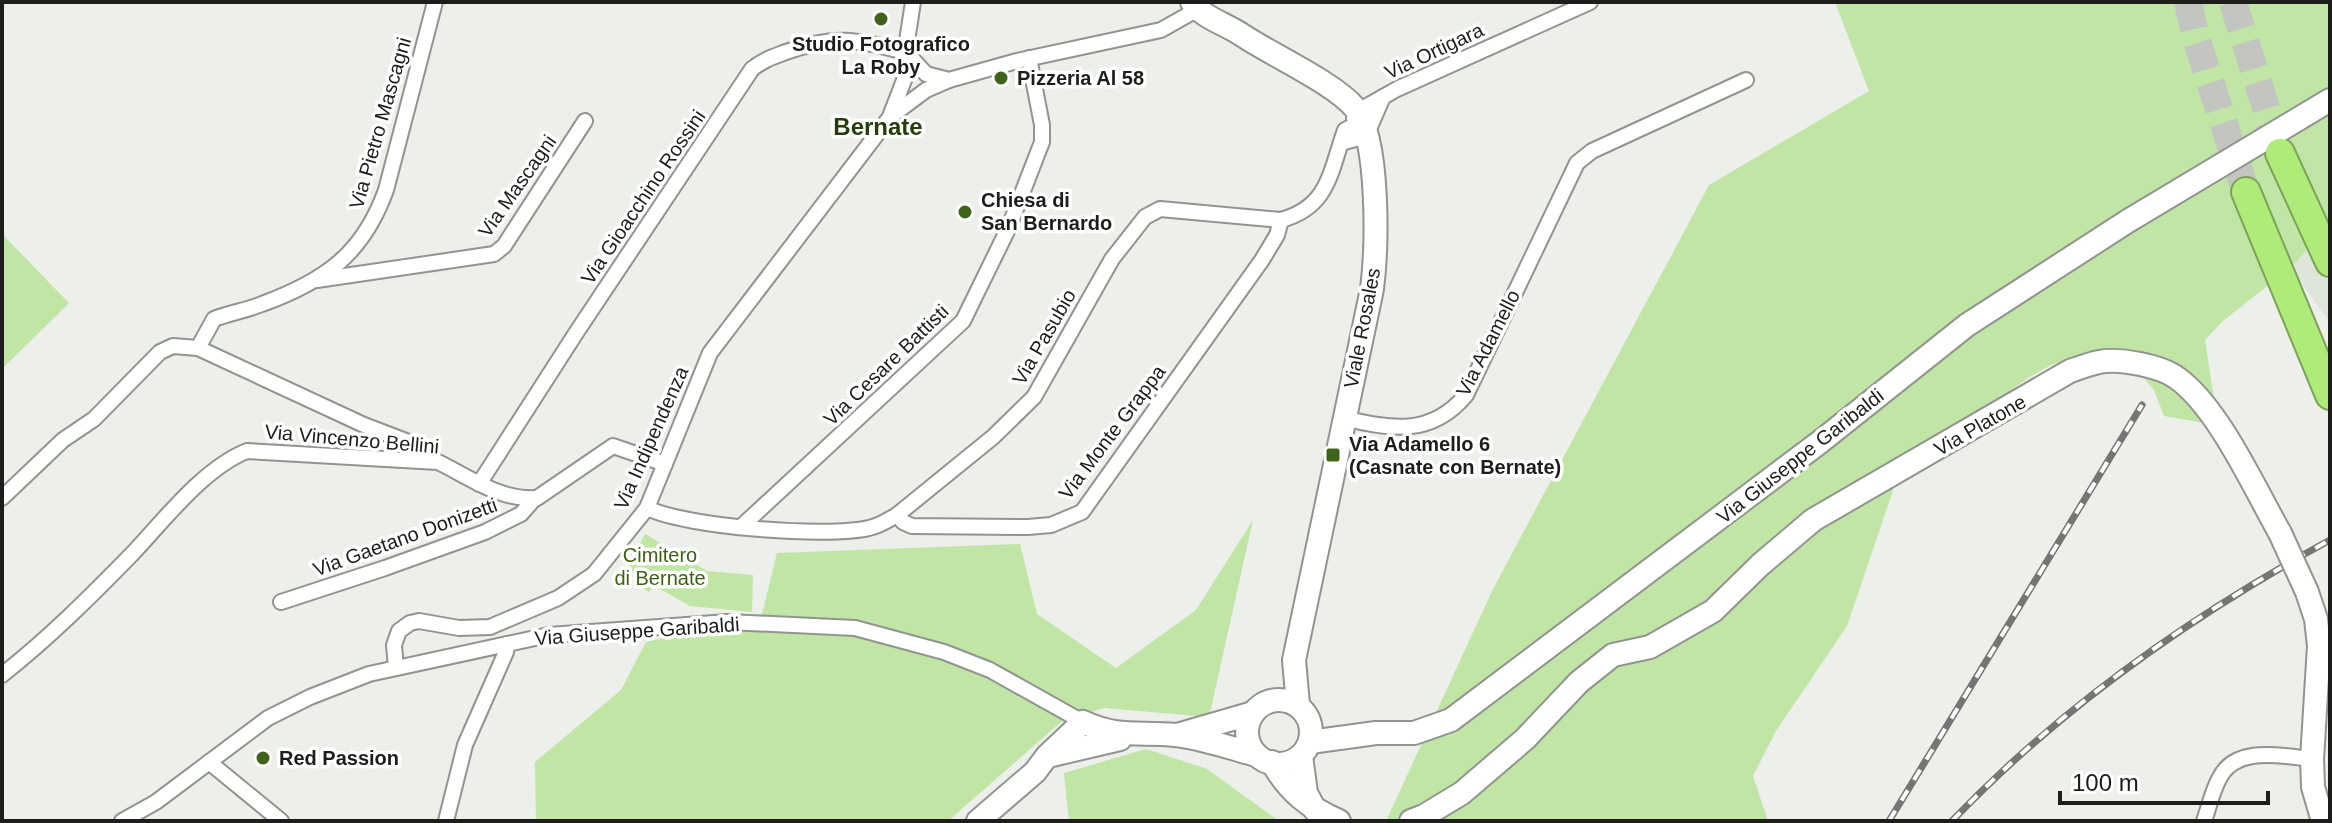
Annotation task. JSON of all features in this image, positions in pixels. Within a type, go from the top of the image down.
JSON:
[{"type":"highway","points":[[2280,153],[2330,262]]},
{"type":"highway","points":[[2246,192],[2330,395]]},
{"type":"street","name":"Via Pietro Mascagni","points":[[316,280],[354,250],[376,217],[386,190],[435,2]]},
{"type":"street","points":[[890,117],[906,75],[913,2]]},
{"type":"street","name":"Via Ortigara","points":[[1358,124],[1383,97],[1590,2]]},
{"type":"street","points":[[890,117],[926,90],[949,80],[1029,58],[1161,30],[1195,7],[1340,94],[1358,124],[1341,143],[1320,198],[1308,209],[1281,220]]},
{"type":"street","name":"Via Gioacchino Rossini","points":[[479,484],[576,333],[742,85],[760,63],[813,43],[840,39],[906,52]]},
{"type":"street","points":[[906,52],[926,74],[949,80]]},
{"type":"street","name":"Via Cesare Battisti","points":[[742,526],[963,321],[1009,227],[1042,142],[1042,125],[1029,58]]},
{"type":"street","name":"Via Adamello","points":[[1343,418],[1377,426],[1413,427],[1449,412],[1466,395],[1577,163],[1592,151],[1746,80]]},
{"type":"street","name":"Via Ortigara","points":[[1358,124],[1383,97]]},
{"type":"street","name":"Via Giuseppe Garibaldi","points":[[1305,731],[1414,733],[1451,720],[1820,442],[1967,325],[2090,245],[2330,100]]},
{"type":"street","name":"Via Indipendenza","points":[[396,668],[394,645],[399,631],[410,623],[419,621],[459,628],[490,627],[558,598],[594,574],[647,508],[710,353],[890,117]]},
{"type":"street","name":"Via Mascagni","points":[[316,280],[494,254],[504,246],[585,121]]},
{"type":"street","name":"Viale Rosales","points":[[1343,418],[1376,259],[1374,192],[1358,124]]},
{"type":"street","name":"Via Pasubio","points":[[647,508],[686,519],[775,530],[864,529],[897,515],[993,437],[1034,397],[1112,259],[1145,217],[1160,209],[1281,220]]},
{"type":"street","name":"Via Monte Grappa","points":[[897,515],[912,526],[1028,527],[1051,525],[1082,512],[1262,260],[1277,235],[1281,220]]},
{"type":"street","points":[[354,250],[367,270],[376,272]]},
{"type":"street","points":[[198,348],[214,319],[295,292],[316,280]]},
{"type":"street","points":[[2,498],[63,440],[94,419],[160,352],[173,346],[198,348],[364,425],[411,443],[418,460]]},
{"type":"street","name":"Via Platone","points":[[1411,821],[1462,793],[1525,739],[1579,682],[1613,655],[1650,647],[1713,611],[1813,520],[2070,371],[2102,361],[2149,365],[2177,378],[2222,431],[2280,533],[2316,619],[2319,646],[2312,759],[2313,787],[2323,821]]},
{"type":"street","points":[[1316,811],[1306,793],[1305,731],[1294,660],[1343,418]]},
{"type":"street","points":[[535,498],[607,448],[618,447],[665,464]]},
{"type":"street","name":"Via Vincenzo Bellini","points":[[2,675],[77,611],[193,490],[236,455],[261,450],[438,462],[479,484],[507,494],[535,498]]},
{"type":"street","name":"Via Gaetano Donizetti","points":[[281,602],[485,532],[521,514],[535,498]]},
{"type":"street","points":[[772,498],[771,516],[775,530]]},
{"type":"street","name":"Via Giuseppe Garibaldi","points":[[122,821],[156,802],[282,711],[332,687],[369,674],[549,635],[728,622],[855,628],[944,652],[990,670],[1101,730],[1140,736],[1176,735],[1261,707]]},
{"type":"street","points":[[446,821],[465,745],[507,644]]},
{"type":"street","points":[[1294,660],[1261,707],[1247,735],[1295,795],[1316,811],[1339,821]]},
{"type":"street","points":[[1261,707],[1285,700],[1305,731]]},
{"type":"street","points":[[978,821],[1035,772],[1047,756],[1083,722]]},
{"type":"street","points":[[1264,759],[1291,762],[1305,731]]},
{"type":"street","name":"Via Giuseppe Garibaldi","points":[[1176,735],[1264,759]]},
{"type":"street","points":[[1047,756],[1100,742],[1140,736]]},
{"type":"street","points":[[2204,821],[2219,778],[2229,764],[2259,755],[2312,759]]},
{"type":"street","points":[[209,762],[281,821]]},
{"type":"shaded area","points":[[2330,227],[2330,322],[2290,268]]},
{"type":"green space","points":[[1835,2],[2330,2],[2330,227],[2290,268],[2223,321],[2205,340],[2217,418],[2204,423],[2164,416],[2154,390],[2134,366],[2107,353],[2079,355],[2028,378],[1901,467],[1847,626],[1776,731],[1753,776],[1768,821],[1386,821],[1493,589],[1709,185],[1869,91]]},
{"type":"green space","points":[[2,234],[69,303],[2,369]]},
{"type":"green space","points":[[1253,520],[1209,717],[1104,708],[1061,722],[948,821],[536,821],[535,762],[621,690],[646,642],[762,614],[777,553],[1020,544],[1037,614],[1116,668],[1196,610]]},
{"type":"green space","name":"Cimitero di Bernate","points":[[645,534],[707,571],[753,575],[752,612],[690,606],[653,585],[649,592],[640,587],[644,579],[627,568]]},
{"type":"green space","points":[[1146,749],[1207,769],[1279,821],[1069,821],[1064,773]]},
{"type":"tunnel","points":[[2188,2],[2196,38],[2246,192]]},
{"type":"tunnel","points":[[2233,2],[2280,153]]},
{"type":"railway","points":[[1889,821],[2142,405]]},
{"type":"railway","points":[[1952,821],[2038,739],[2130,666],[2228,600],[2330,540]]},
{"type":"place","name":"Studio Fotografico La Roby","points":[[881,19]]},
{"type":"place","name":"Pizzeria Al 58","points":[[1001,78]]},
{"type":"place","name":"Chiesa di San Bernardo","points":[[965,212]]},
{"type":"place","name":"Via Adamello 6 (Casnate con Bernate)","points":[[1333,455]]},
{"type":"place","name":"Red Passion","points":[[263,758]]},
{"type":"district","name":"Bernate","points":[[878,126]]}]
